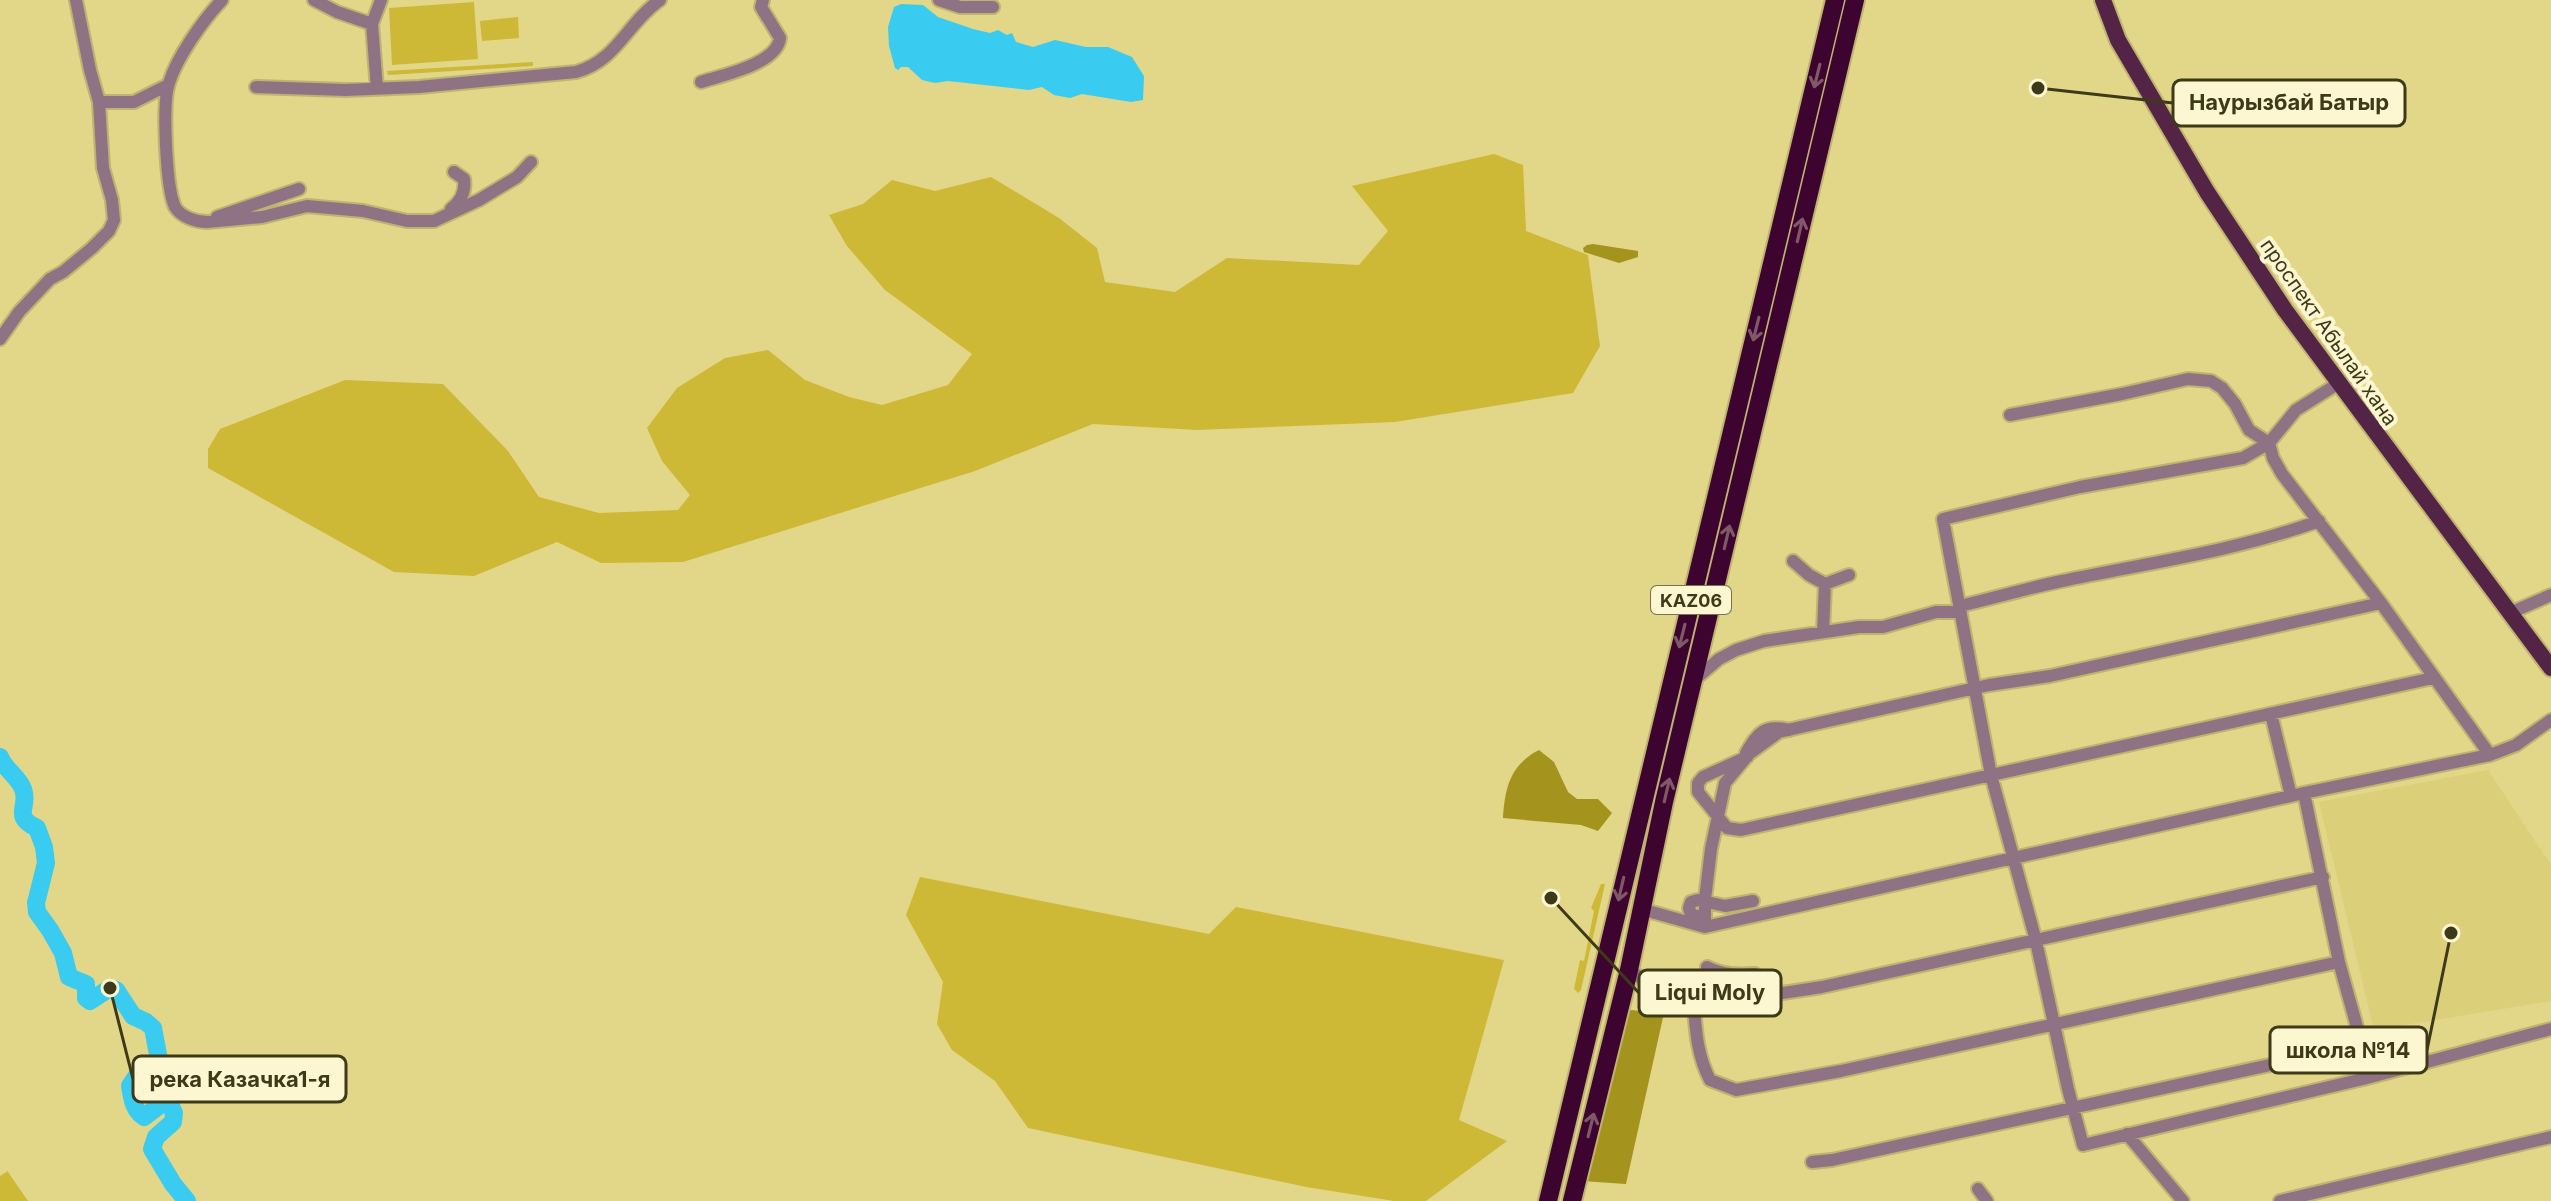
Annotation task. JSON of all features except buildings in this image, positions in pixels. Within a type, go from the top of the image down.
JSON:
[{"type":"highway","name":"KАZ06","points":[[1548,1201],[1835,0]]},
{"type":"highway","name":"KАZ06","points":[[1572,1201],[1629,970],[1693,681],[1855,0]]},
{"type":"main road","name":"проспект Абылай хана","points":[[2103,0],[2118,40],[2207,192],[2285,310],[2551,668]]},
{"type":"street","points":[[0,339],[19,312],[50,279],[77,261],[109,231],[114,220],[103,168],[99,102],[76,0]]},
{"type":"street","points":[[222,0],[208,14],[168,85],[168,167],[176,208],[188,218],[207,222],[262,217],[307,206],[363,211],[407,221],[436,220],[491,193],[517,177],[531,162]]},
{"type":"street","points":[[314,0],[372,24]]},
{"type":"street","points":[[377,89],[372,24],[381,0]]},
{"type":"street","points":[[256,87],[377,89],[576,72],[599,63],[648,8],[660,0]]},
{"type":"street","points":[[701,82],[754,64],[777,49],[780,38],[761,7],[763,0]]},
{"type":"street","points":[[939,0],[960,7],[993,7]]},
{"type":"street","points":[[99,102],[134,102],[168,85]]},
{"type":"street","points":[[436,220],[462,197],[464,179],[454,172]]},
{"type":"street","points":[[207,222],[245,205],[299,189]]},
{"type":"street","points":[[2010,415],[2188,379],[2211,381],[2222,388],[2249,430],[2269,443],[2282,474],[2381,603],[2490,755]]},
{"type":"street","points":[[2339,383],[2296,410],[2269,443],[2243,458],[2080,487],[1943,519],[1991,775],[2036,941],[2083,1145],[2551,1029]]},
{"type":"street","points":[[1693,681],[1719,659],[1764,641],[1883,627],[2060,581],[2252,541],[2319,521]]},
{"type":"street","points":[[1793,561],[1825,584],[1849,575]]},
{"type":"street","points":[[1823,632],[1825,584]]},
{"type":"street","points":[[2510,613],[2551,595]]},
{"type":"street","points":[[1705,921],[1705,902],[1725,783],[1747,757],[1779,732],[2381,603]]},
{"type":"street","points":[[1747,757],[1703,777],[1698,783],[1698,792],[1727,828],[1741,830],[2433,678]]},
{"type":"street","points":[[2271,714],[2323,877],[2339,962],[2362,1045]]},
{"type":"street","points":[[1641,909],[1705,921],[2015,857],[2490,755],[2516,745],[2551,720]]},
{"type":"street","points":[[1629,970],[1677,1002],[1694,1008],[1744,993],[1763,996],[1822,987],[2323,877]]},
{"type":"street","points":[[1705,902],[1725,906],[1753,901]]},
{"type":"street","points":[[1694,1008],[1696,1038],[1710,1080],[1736,1090],[1841,1071],[2339,962]]},
{"type":"street","points":[[1707,967],[1733,975],[1755,974]]},
{"type":"street","points":[[1733,975],[1763,996]]},
{"type":"street","points":[[1812,1162],[2362,1045],[2378,1045],[2387,1072]]},
{"type":"street","points":[[2127,1134],[2183,1201]]},
{"type":"street","points":[[2280,1201],[2551,1137]]},
{"type":"street","points":[[1978,1189],[1987,1201]]},
{"type":"shaded area","points":[[474,2],[478,59],[392,65],[389,8]]},
{"type":"shaded area","points":[[518,17],[519,38],[482,41],[480,21]]},
{"type":"shaded area","points":[[533,62],[533,66],[388,75],[387,71]]},
{"type":"shaded area","points":[[1494,154],[1523,165],[1526,231],[1588,255],[1600,346],[1573,393],[1395,422],[1197,430],[1093,424],[975,471],[683,562],[601,563],[557,542],[474,576],[394,572],[208,468],[208,449],[220,429],[345,380],[443,384],[508,451],[539,497],[599,513],[678,510],[690,495],[662,461],[647,428],[677,388],[725,358],[768,350],[805,380],[849,397],[882,405],[948,385],[972,354],[885,290],[847,246],[829,215],[863,204],[892,180],[935,191],[991,177],[1059,218],[1097,248],[1105,282],[1175,292],[1227,258],[1359,265],[1388,231],[1352,186]]},
{"type":"shaded area","points":[[1593,244],[1638,251],[1638,257],[1619,263],[1584,252],[1583,248]]},
{"type":"shaded area","points":[[1539,750],[1554,762],[1568,792],[1577,799],[1598,799],[1612,813],[1598,831],[1581,825],[1503,818],[1505,797],[1515,770]]},
{"type":"shaded area","points":[[2488,770],[2551,865],[2551,1001],[2374,1030],[2319,802]]},
{"type":"shaded area","points":[[920,877],[1209,934],[1236,907],[1504,960],[1459,1120],[1507,1141],[1426,1201],[1394,1201],[1306,1187],[1028,1128],[995,1081],[952,1050],[937,1024],[943,982],[906,915]]},
{"type":"shaded area","points":[[1601,884],[1605,884],[1578,993],[1574,989],[1580,960],[1584,961],[1594,911],[1591,908]]},
{"type":"shaded area","points":[[1631,1010],[1664,1013],[1626,1184],[1582,1181],[1624,1014]]},
{"type":"shaded area","points":[[8,1171],[28,1201],[0,1201],[0,1176]]},
{"type":"water","points":[[901,4],[923,5],[938,17],[973,29],[990,33],[998,30],[1007,35],[1012,33],[1016,42],[1033,47],[1055,40],[1086,47],[1108,47],[1132,57],[1144,76],[1143,100],[1131,102],[1082,94],[1070,98],[1054,95],[1042,87],[1029,90],[922,80],[908,67],[895,68],[888,27],[894,7]]},
{"type":"waterway","points":[[0,757],[21,784],[25,795],[23,815],[29,824],[37,828],[44,847],[46,863],[36,903],[37,912],[63,953],[69,977],[86,984],[86,998],[90,1001],[110,988],[116,990],[133,1016],[153,1028],[160,1065],[157,1076],[136,1077],[130,1086],[131,1094],[135,1107],[144,1117],[164,1102],[170,1104],[174,1113],[173,1122],[156,1137],[152,1149],[187,1201]]},
{"type":"place","name":"Наурызбай Батыр","points":[[2038,88]]},
{"type":"place","name":"Liqui Moly","points":[[1551,898]]},
{"type":"place","name":"школа №14","points":[[2451,933]]},
{"type":"place","name":"река Казачка1-я","points":[[110,988]]}]
